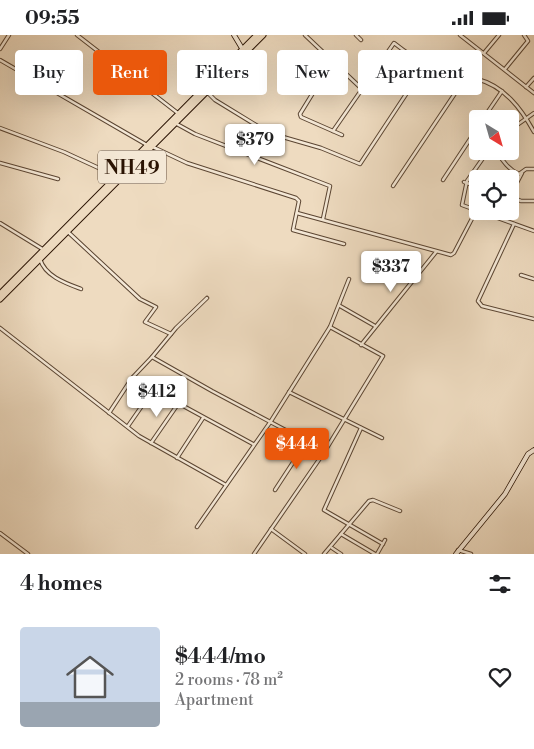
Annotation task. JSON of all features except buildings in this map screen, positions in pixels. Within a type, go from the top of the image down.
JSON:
[{"type":"highway","name":"NH49","points":[[245,50],[255,37],[263,35]]},
{"type":"highway","name":"NH49","points":[[174,122],[179,114],[199,95]]},
{"type":"highway","name":"NH49","points":[[0,294],[67,231],[203,95]]},
{"type":"highway","name":"NH49","points":[[0,299],[39,257],[44,249],[150,146]]},
{"type":"street","points":[[0,49],[8,36],[4,35]]},
{"type":"street","points":[[77,35],[179,114]]},
{"type":"street","points":[[234,35],[243,50]]},
{"type":"street","points":[[305,35],[320,50]]},
{"type":"street","points":[[356,35],[361,40]]},
{"type":"street","points":[[460,35],[534,93]]},
{"type":"street","points":[[483,53],[499,35]]},
{"type":"street","points":[[504,69],[529,40],[524,35]]},
{"type":"street","points":[[389,50],[394,43],[402,50]]},
{"type":"street","points":[[0,61],[150,146],[187,163],[296,198],[299,201],[292,231],[344,244]]},
{"type":"street","points":[[348,76],[358,85]]},
{"type":"street","points":[[526,87],[534,78]]},
{"type":"street","points":[[482,81],[510,97],[526,117],[534,132]]},
{"type":"street","points":[[489,110],[502,91]]},
{"type":"street","points":[[209,95],[269,133],[321,148],[360,165],[406,95]]},
{"type":"street","points":[[312,95],[300,114],[301,117],[342,135]]},
{"type":"street","points":[[333,131],[358,95]]},
{"type":"street","points":[[393,186],[454,95]]},
{"type":"street","points":[[519,123],[534,113]]},
{"type":"street","points":[[174,122],[195,134],[330,186],[323,219]]},
{"type":"street","points":[[0,128],[64,152],[117,176]]},
{"type":"street","points":[[443,180],[469,141]]},
{"type":"street","points":[[469,208],[462,205],[466,183],[482,160]]},
{"type":"street","points":[[503,160],[508,167],[519,174],[522,173]]},
{"type":"street","points":[[0,163],[58,179]]},
{"type":"street","points":[[519,179],[526,169],[534,169]]},
{"type":"street","points":[[519,200],[534,201]]},
{"type":"street","points":[[297,213],[436,252],[453,255],[471,220]]},
{"type":"street","points":[[502,220],[534,231]]},
{"type":"street","points":[[0,223],[44,249]]},
{"type":"street","points":[[514,224],[478,301],[482,305],[534,319]]},
{"type":"street","points":[[67,231],[140,299],[156,307],[145,322],[171,334]]},
{"type":"street","points":[[360,345],[436,252]]},
{"type":"street","points":[[39,257],[43,267],[59,280],[81,289]]},
{"type":"street","points":[[521,275],[534,279]]},
{"type":"street","points":[[197,527],[271,421],[330,327],[340,306],[349,279]]},
{"type":"street","points":[[109,413],[132,378],[171,334],[207,299]]},
{"type":"street","points":[[340,306],[375,327]]},
{"type":"street","points":[[254,554],[325,451],[344,418],[360,397],[383,356],[330,327]]},
{"type":"street","points":[[0,328],[109,413],[151,443],[226,486]]},
{"type":"street","points":[[152,357],[325,451]]},
{"type":"street","points":[[132,378],[254,445]]},
{"type":"street","points":[[128,426],[152,390]]},
{"type":"street","points":[[289,392],[332,415],[344,418],[382,439]]},
{"type":"street","points":[[151,443],[178,404]]},
{"type":"street","points":[[177,458],[203,417]]},
{"type":"street","points":[[341,534],[376,554],[384,542],[324,510],[361,428]]},
{"type":"street","points":[[275,490],[306,441]]},
{"type":"street","points":[[471,554],[457,552],[505,494],[528,454],[534,450]]},
{"type":"street","points":[[324,554],[369,501],[373,500],[400,511]]},
{"type":"street","points":[[271,529],[305,554]]},
{"type":"street","points":[[0,533],[28,554]]},
{"type":"street","points":[[331,548],[341,554]]}]
